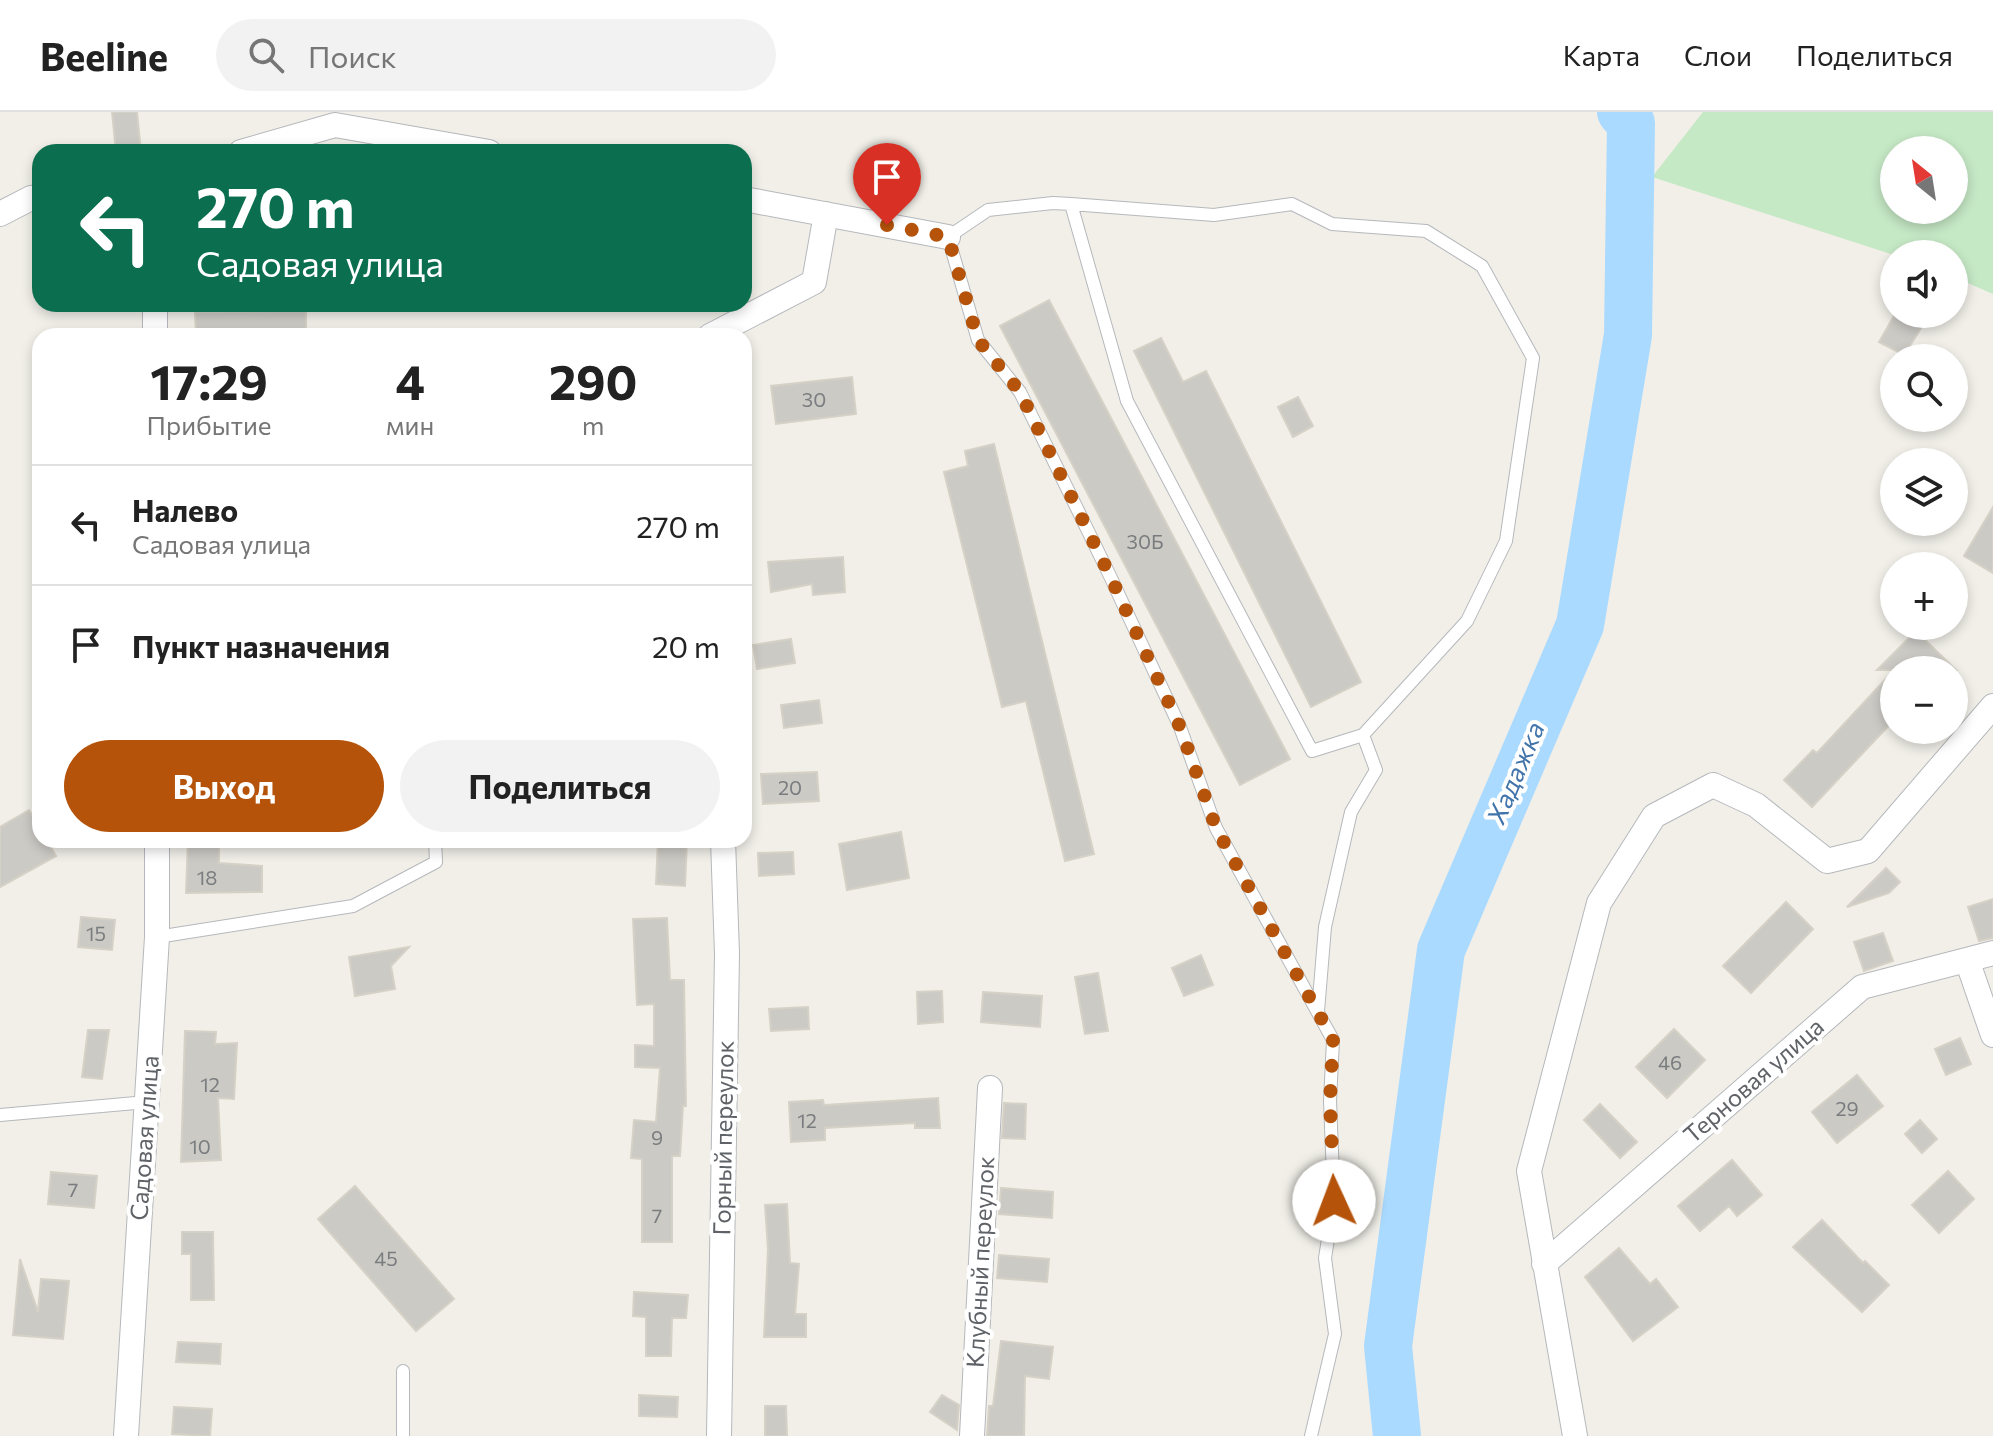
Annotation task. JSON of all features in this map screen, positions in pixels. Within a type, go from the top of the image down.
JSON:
[{"type":"street","points":[[269,144],[335,125],[443,144]]},
{"type":"street","points":[[0,214],[32,198]]},
{"type":"street","points":[[752,200],[948,237]]},
{"type":"street","points":[[725,328],[814,282],[826,214]]},
{"type":"street","points":[[1575,1436],[1529,1171],[1599,903],[1654,816],[1713,785],[1756,805],[1827,861],[1868,851],[1993,706]]},
{"type":"street","name":"Садовая улица","points":[[126,1436],[157,937],[157,848]]},
{"type":"street","name":"Горный переулок","points":[[719,1436],[727,954],[723,848]]},
{"type":"street","name":"Терновая улица","points":[[1544,1264],[1862,987],[1993,953]]},
{"type":"street","points":[[1967,960],[1993,1035]]},
{"type":"street","name":"Клубный переулок","points":[[972,1436],[990,1088]]},
{"type":"lane","points":[[1071,204],[1127,401],[1312,751],[1363,735],[1467,621],[1506,541],[1533,358],[1482,266],[1426,231],[1332,224],[1292,204],[1214,215],[1071,204],[1053,203],[988,210],[948,237],[978,340],[1020,392],[1180,727],[1216,828],[1333,1040],[1330,1101],[1334,1201],[1325,1258],[1335,1334],[1311,1436]]},
{"type":"lane","points":[[1318,1013],[1325,927],[1351,812],[1376,770],[1363,735]]},
{"type":"lane","points":[[157,937],[353,906],[436,862],[435,848]]},
{"type":"lane","points":[[0,1115],[147,1102]]},
{"type":"lane","points":[[403,1371],[403,1436]]},
{"type":"green space","points":[[1703,112],[1993,112],[1993,294],[1968,283],[1968,240],[1880,240],[1880,250],[1652,177]]},
{"type":"building","points":[[112,112],[137,112],[140,144],[115,144]]},
{"type":"building","points":[[1049,300],[1290,759],[1240,785],[1000,326]]},
{"type":"building","points":[[195,312],[306,312],[306,328],[196,328]]},
{"type":"building","points":[[1887,328],[1921,328],[1911,344],[1879,342]]},
{"type":"building","points":[[1161,338],[1183,382],[1206,371],[1361,682],[1311,707],[1134,351]]},
{"type":"building","points":[[852,377],[856,414],[776,424],[771,386]]},
{"type":"building","points":[[1298,397],[1313,426],[1293,437],[1278,407]]},
{"type":"building","points":[[994,444],[1094,854],[1065,861],[1026,701],[1002,707],[944,472],[968,466],[965,451]]},
{"type":"building","points":[[1993,507],[1993,573],[1968,558],[1966,552]]},
{"type":"building","points":[[843,557],[845,592],[813,595],[812,584],[771,592],[768,562]]},
{"type":"building","points":[[791,639],[795,663],[757,669],[753,645]]},
{"type":"building","points":[[1907,640],[1925,640],[1942,656],[1891,656]]},
{"type":"building","points":[[1880,685],[1880,735],[1812,807],[1784,780],[1813,750],[1817,753]]},
{"type":"building","points":[[819,700],[822,723],[784,728],[781,705]]},
{"type":"building","points":[[817,772],[819,801],[763,804],[761,774]]},
{"type":"building","points":[[29,810],[32,815],[32,848],[52,848],[56,856],[0,887],[0,827]]},
{"type":"building","points":[[901,832],[909,878],[847,890],[839,844]]},
{"type":"building","points":[[188,848],[219,848],[219,863],[262,866],[262,892],[186,893]]},
{"type":"building","points":[[658,848],[687,848],[685,886],[656,884]]},
{"type":"building","points":[[793,852],[794,874],[759,876],[758,853]]},
{"type":"building","points":[[1886,868],[1900,882],[1889,893],[1847,907]]},
{"type":"building","points":[[1993,899],[1993,938],[1979,941],[1968,907]]},
{"type":"building","points":[[1786,902],[1813,929],[1751,993],[1723,966]]},
{"type":"building","points":[[81,917],[115,920],[112,950],[78,947]]},
{"type":"building","points":[[667,918],[670,980],[684,980],[686,1106],[683,1106],[680,1156],[672,1156],[672,1242],[642,1242],[642,1159],[631,1158],[634,1120],[656,1122],[660,1068],[635,1067],[635,1045],[654,1046],[654,1004],[637,1005],[633,919]]},
{"type":"building","points":[[1883,933],[1893,961],[1864,971],[1854,942]]},
{"type":"building","points":[[409,947],[391,966],[395,989],[355,996],[349,957]]},
{"type":"building","points":[[1201,955],[1213,985],[1184,996],[1172,968]]},
{"type":"building","points":[[1098,973],[1108,1031],[1085,1034],[1075,977]]},
{"type":"building","points":[[942,991],[943,1022],[918,1024],[917,992]]},
{"type":"building","points":[[983,992],[1042,996],[1040,1027],[981,1022]]},
{"type":"building","points":[[808,1007],[809,1029],[771,1031],[769,1009]]},
{"type":"building","points":[[1674,1029],[1705,1060],[1667,1098],[1636,1067]]},
{"type":"building","points":[[88,1030],[109,1030],[102,1079],[82,1077]]},
{"type":"building","points":[[185,1031],[216,1032],[215,1044],[237,1043],[234,1099],[218,1098],[221,1160],[181,1162]]},
{"type":"building","points":[[1960,1038],[1971,1064],[1946,1075],[1935,1049]]},
{"type":"building","points":[[1857,1075],[1883,1106],[1837,1143],[1812,1112]]},
{"type":"building","points":[[938,1098],[940,1128],[915,1128],[915,1123],[825,1128],[825,1140],[791,1142],[789,1102],[823,1100],[824,1105]]},
{"type":"building","points":[[1004,1103],[1026,1104],[1025,1139],[1002,1138]]},
{"type":"building","points":[[1600,1104],[1637,1142],[1620,1158],[1584,1120]]},
{"type":"building","points":[[1920,1120],[1937,1139],[1922,1153],[1905,1134]]},
{"type":"building","points":[[1732,1160],[1762,1195],[1737,1216],[1729,1206],[1700,1231],[1678,1206]]},
{"type":"building","points":[[1948,1171],[1974,1199],[1939,1233],[1912,1205]]},
{"type":"building","points":[[51,1172],[97,1176],[94,1208],[48,1204]]},
{"type":"building","points":[[355,1186],[454,1299],[416,1331],[318,1219]]},
{"type":"building","points":[[1001,1188],[1053,1192],[1052,1218],[999,1214]]},
{"type":"building","points":[[787,1204],[790,1263],[799,1264],[795,1314],[806,1314],[806,1337],[764,1337],[768,1249],[765,1205]]},
{"type":"building","points":[[1822,1220],[1889,1285],[1862,1312],[1793,1247]]},
{"type":"building","points":[[182,1232],[213,1232],[214,1300],[191,1300],[191,1254],[182,1254]]},
{"type":"building","points":[[1619,1248],[1650,1284],[1656,1279],[1678,1307],[1633,1341],[1585,1277]]},
{"type":"building","points":[[999,1255],[1049,1259],[1047,1282],[997,1278]]},
{"type":"building","points":[[20,1259],[38,1312],[41,1279],[69,1281],[63,1339],[13,1335]]},
{"type":"building","points":[[634,1292],[688,1295],[686,1318],[672,1318],[671,1356],[646,1356],[646,1317],[633,1316]]},
{"type":"building","points":[[1001,1341],[1053,1347],[1049,1379],[1025,1376],[1024,1436],[987,1436]]},
{"type":"building","points":[[178,1342],[221,1344],[220,1364],[176,1362]]},
{"type":"building","points":[[639,1395],[678,1397],[677,1417],[639,1416]]},
{"type":"building","points":[[942,1395],[959,1405],[957,1430],[930,1412]]},
{"type":"building","points":[[765,1406],[786,1406],[787,1436],[765,1436]]},
{"type":"building","points":[[174,1407],[212,1409],[210,1436],[172,1434]]},
{"type":"waterway","name":"Хадажка","points":[[1397,1436],[1388,1346],[1441,950],[1580,625],[1628,335],[1631,123],[1621,112]]},
{"type":"route","points":[[887,225],[948,237],[978,340],[1020,392],[1180,727],[1216,828],[1333,1040],[1330,1101],[1334,1201]]}]
